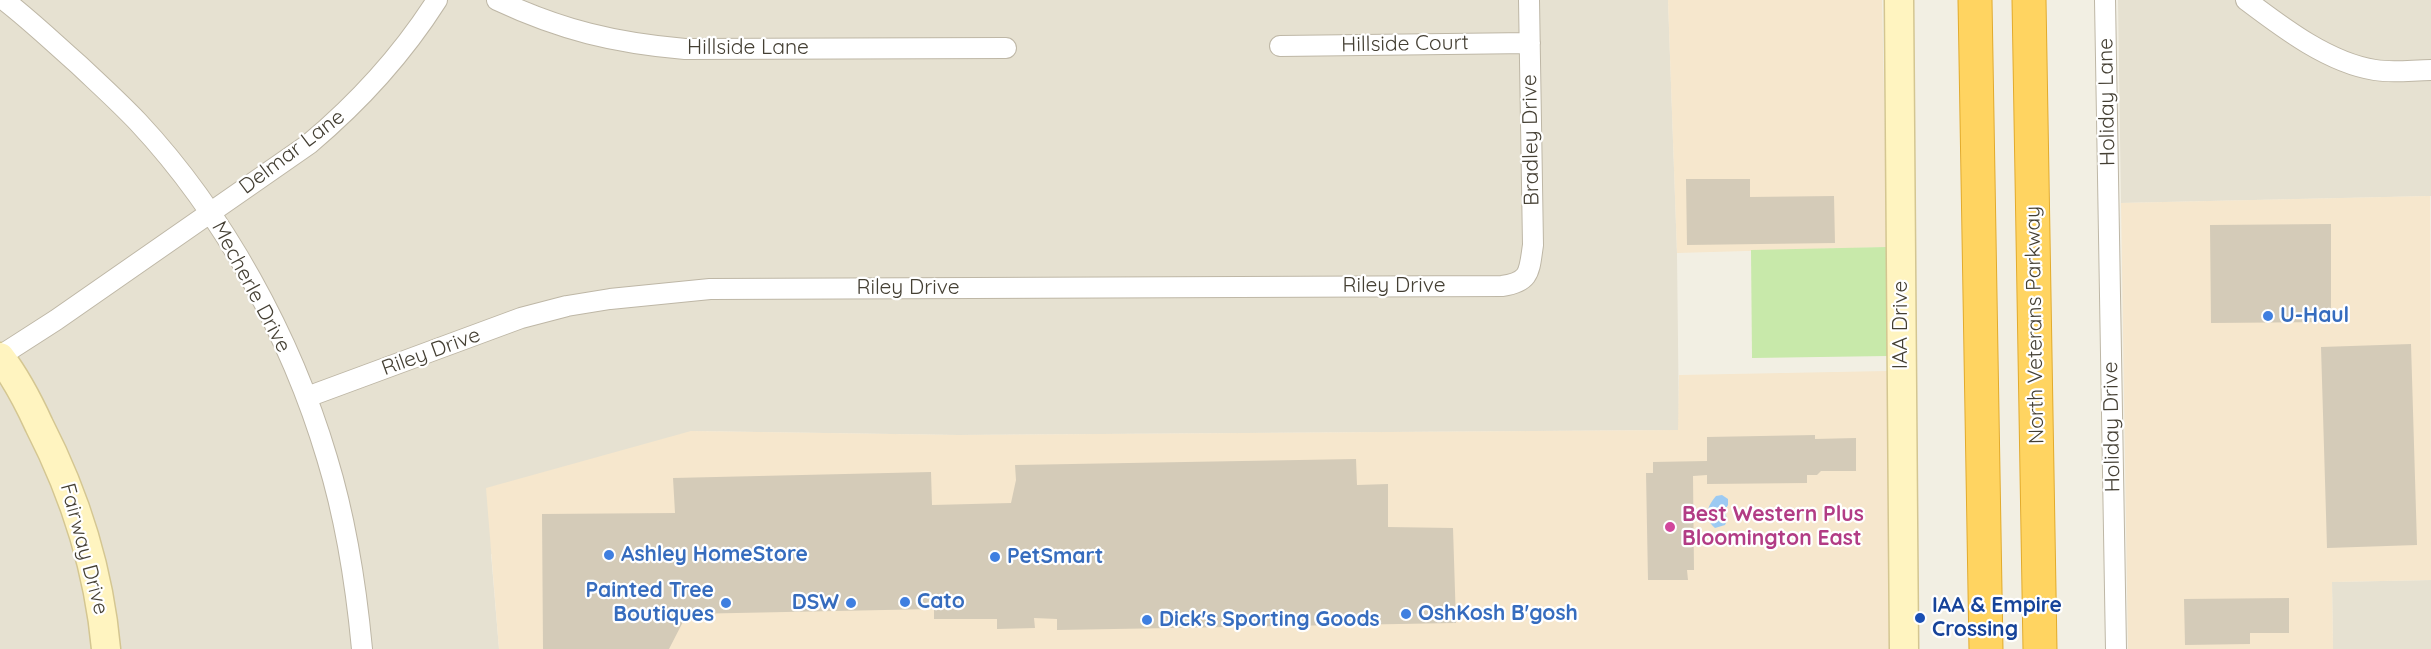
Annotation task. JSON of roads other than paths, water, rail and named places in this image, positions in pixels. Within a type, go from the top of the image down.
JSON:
[{"type":"highway","points":[[1976,0],[1986,649]]},
{"type":"highway","name":"North Veterans Parkway","points":[[2029,0],[2040,649]]},
{"type":"street","name":"Mecherle Drive","points":[[4,0],[26,16],[138,121],[211,213],[262,299],[307,398],[327,458],[338,498],[357,593],[362,649]]},
{"type":"street","name":"Delmar Lane","points":[[0,357],[309,144],[339,119],[379,78],[437,0]]},
{"type":"street","name":"Hillside Lane","points":[[497,0],[566,28],[605,39],[648,46],[685,49],[1006,48]]},
{"type":"street","name":"Bradley Drive","points":[[1524,278],[1529,267],[1533,245],[1529,0]]},
{"type":"street","name":"IAA Drive","points":[[1899,0],[1904,649]]},
{"type":"street","name":"Holiday Lane","points":[[2105,0],[2109,204]]},
{"type":"street","points":[[2246,0],[2326,54],[2343,62],[2377,70],[2431,70]]},
{"type":"street","name":"Hillside Court","points":[[1280,46],[1530,43]]},
{"type":"street","name":"Holiday Drive","points":[[2109,204],[2116,649]]},
{"type":"street","name":"Riley Drive","points":[[307,398],[520,318],[567,306],[649,294],[710,289],[1502,286],[1516,284],[1524,278]]},
{"type":"street","name":"Fairway Drive","points":[[0,357],[22,390],[61,468],[76,505],[102,614],[106,649]]},
{"type":"water","points":[[1722,495],[1728,499],[1725,510],[1727,520],[1725,525],[1715,528],[1709,520],[1708,512],[1716,496]]},
{"type":"place","name":"U-Haul","points":[[2268,316]]},
{"type":"place","name":"Best Western Plus Bloomington East","points":[[1670,527]]},
{"type":"place","name":"Ashley HomeStore","points":[[609,555]]},
{"type":"place","name":"PetSmart","points":[[995,557]]},
{"type":"place","name":"Cato","points":[[905,602]]},
{"type":"place","name":"Painted Tree Boutiques","points":[[726,603]]},
{"type":"place","name":"DSW","points":[[851,603]]},
{"type":"place","name":"OshKosh B'gosh","points":[[1406,614]]},
{"type":"place","name":"IAA & Empire Crossing","points":[[1920,618]]},
{"type":"place","name":"Dick's Sporting Goods","points":[[1147,620]]}]
